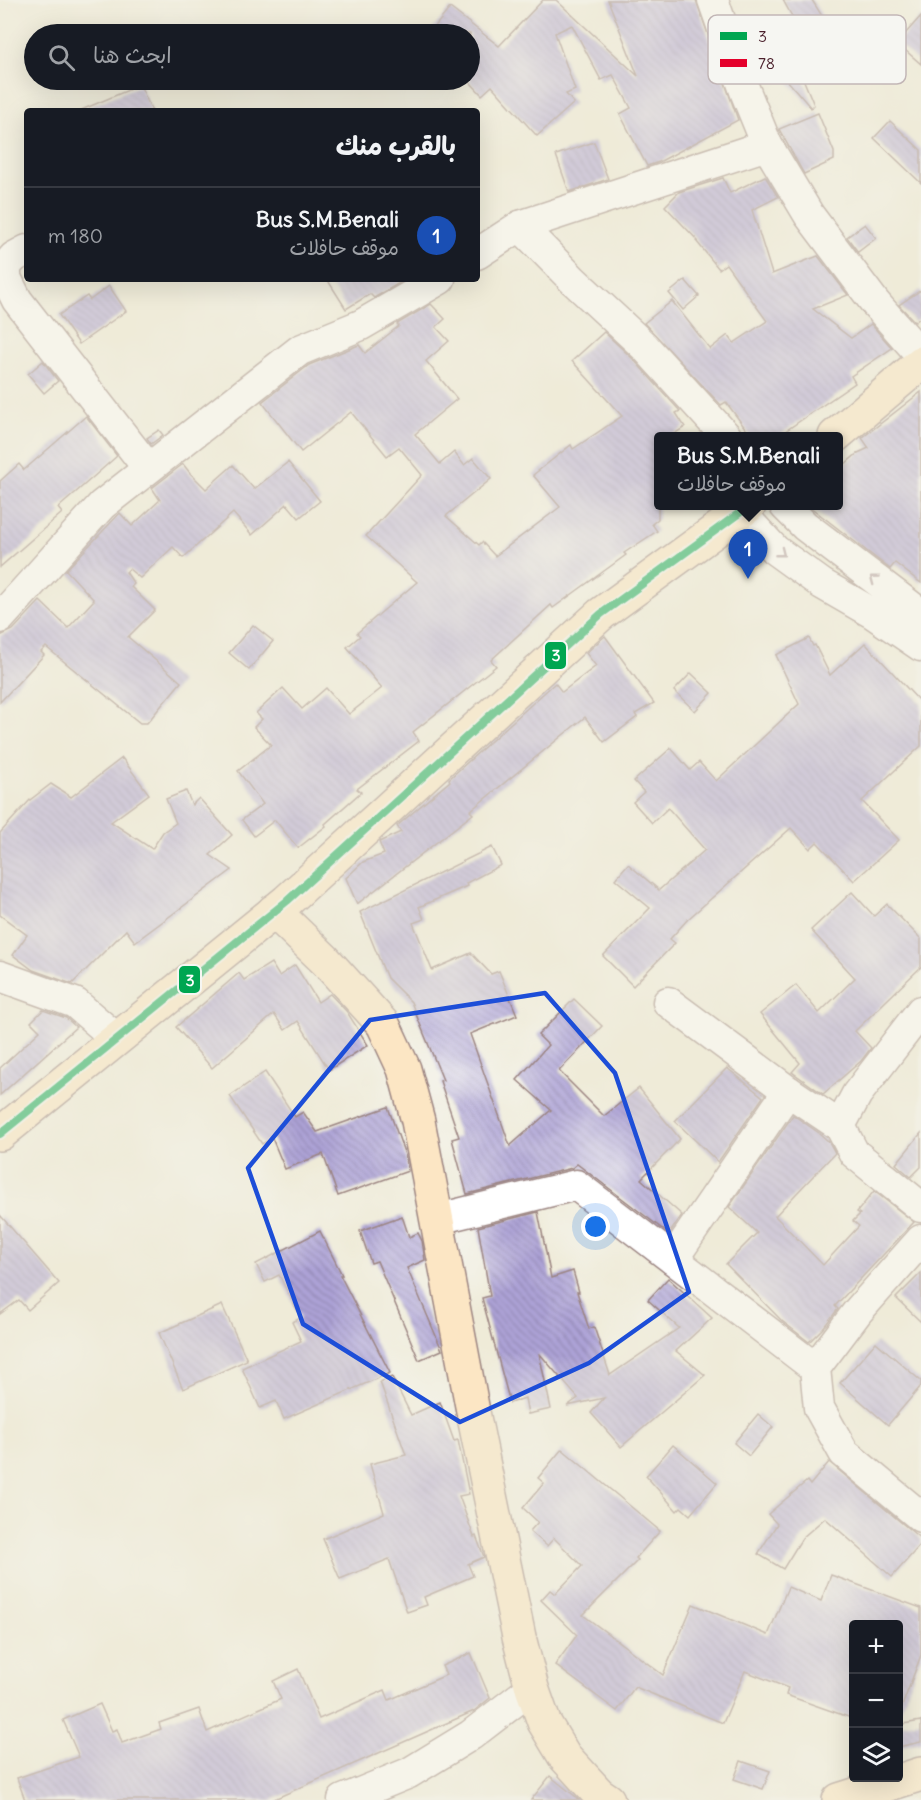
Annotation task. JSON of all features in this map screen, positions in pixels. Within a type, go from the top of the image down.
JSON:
[{"type":"main road","points":[[840,432],[921,363]]},
{"type":"main road","points":[[0,1134],[274,911],[601,614],[743,510]]},
{"type":"main road","points":[[274,911],[325,960],[383,1024],[404,1069],[418,1121],[480,1445],[532,1688],[544,1722],[565,1757],[599,1794],[608,1800]]},
{"type":"main road","points":[[839,1800],[921,1774]]},
{"type":"street","points":[[713,0],[718,15]]},
{"type":"street","points":[[743,84],[767,145],[809,215],[876,304],[921,355]]},
{"type":"street","points":[[480,253],[520,226],[767,145]]},
{"type":"street","points":[[520,226],[573,280],[645,347],[722,432]]},
{"type":"street","points":[[24,252],[14,257],[6,266],[6,278],[18,300],[148,468]]},
{"type":"street","points":[[0,618],[102,505],[300,350],[361,325],[435,282]]},
{"type":"street","points":[[745,510],[776,550],[822,584],[874,614],[921,646]]},
{"type":"street","points":[[789,510],[805,526],[921,614]]},
{"type":"street","points":[[0,976],[75,1004],[117,1039]]},
{"type":"street","points":[[668,1002],[788,1091],[840,1126],[854,1153],[921,1207]]},
{"type":"street","points":[[840,1126],[857,1094],[921,1011]]},
{"type":"street","points":[[673,1259],[788,1091]]},
{"type":"street","points":[[438,1220],[576,1185],[815,1368]]},
{"type":"street","points":[[921,1240],[858,1311],[815,1368],[819,1408],[844,1453],[921,1517]]},
{"type":"street","points":[[343,1800],[409,1773],[471,1735],[532,1688]]},
{"type":"highlighted area","points":[[545,993],[615,1073],[689,1292],[589,1363],[460,1422],[303,1324],[248,1168],[370,1020]]},
{"type":"building","points":[[543,0],[556,0],[638,76],[608,0],[696,0],[708,34],[708,84],[725,84],[738,120],[659,162],[647,166],[620,114],[631,108],[613,75],[601,80],[572,25],[555,33],[575,90],[566,94],[574,103],[537,136],[492,86],[482,95],[477,90],[480,90],[480,31],[499,46]]},
{"type":"building","points":[[783,0],[812,0],[821,15],[791,15]]},
{"type":"building","points":[[450,8],[471,24],[437,24]]},
{"type":"building","points":[[921,16],[921,64],[906,51],[906,33]]},
{"type":"building","points":[[790,84],[805,84],[814,105],[811,108]]},
{"type":"building","points":[[128,90],[142,90],[151,108],[86,108]]},
{"type":"building","points":[[818,113],[834,152],[834,160],[804,174],[779,129]]},
{"type":"building","points":[[890,121],[921,150],[921,183],[874,138]]},
{"type":"building","points":[[594,142],[608,179],[569,192],[556,155]]},
{"type":"building","points":[[765,176],[778,197],[752,210],[772,274],[818,256],[848,295],[813,309],[851,338],[871,324],[892,348],[851,376],[855,383],[784,432],[748,432],[726,402],[721,405],[644,323],[672,301],[710,349],[728,335],[734,343],[767,321],[726,264],[719,269],[698,241],[665,206],[679,192],[723,178],[730,193]]},
{"type":"building","points":[[865,224],[876,238],[858,252],[847,237]]},
{"type":"building","points":[[685,280],[699,296],[683,310],[669,293]]},
{"type":"building","points":[[329,282],[401,282],[374,298],[370,294],[346,309]]},
{"type":"building","points":[[109,286],[126,311],[79,344],[59,315],[87,296],[90,300]]},
{"type":"building","points":[[921,290],[921,317],[915,322],[899,305]]},
{"type":"building","points":[[431,304],[445,319],[436,327],[449,341],[426,361],[457,399],[415,434],[440,464],[454,452],[464,465],[473,458],[491,479],[446,516],[479,545],[482,542],[495,556],[560,507],[533,475],[571,445],[573,449],[622,416],[572,361],[604,332],[633,359],[680,411],[676,413],[685,427],[677,432],[654,432],[654,510],[658,510],[658,519],[652,524],[657,531],[624,553],[626,555],[553,608],[551,605],[491,660],[496,666],[413,732],[419,741],[357,789],[361,792],[325,824],[326,826],[298,848],[275,820],[254,836],[242,820],[263,804],[238,771],[271,745],[254,727],[262,719],[256,713],[283,688],[302,709],[326,688],[349,714],[382,688],[347,647],[360,636],[357,633],[417,582],[366,536],[422,475],[399,447],[387,456],[351,412],[301,452],[262,402],[309,365],[359,345],[365,353],[399,326],[397,324]]},
{"type":"building","points":[[43,361],[58,381],[44,393],[28,374]]},
{"type":"building","points":[[921,392],[921,583],[895,563],[890,569],[814,510],[843,510],[843,466],[858,453],[869,448],[862,438]]},
{"type":"building","points":[[86,416],[117,456],[58,508],[62,513],[0,567],[0,481],[19,464],[24,470]]},
{"type":"building","points":[[159,430],[163,435],[151,444],[147,438]]},
{"type":"building","points":[[288,462],[320,501],[299,518],[287,504],[252,535],[233,513],[183,558],[173,547],[140,578],[129,569],[126,572],[134,584],[131,587],[155,610],[128,637],[181,682],[147,723],[140,723],[46,647],[41,652],[44,655],[0,702],[0,636],[13,630],[40,601],[68,628],[94,600],[66,570],[120,513],[132,526],[160,500],[152,488],[183,464],[206,489],[233,465],[254,489]]},
{"type":"building","points":[[253,625],[273,641],[249,670],[229,653]]},
{"type":"building","points":[[605,636],[654,703],[635,714],[637,717],[604,742],[585,717],[470,811],[473,814],[357,904],[346,878],[363,862],[384,854],[379,842],[401,832],[397,826],[450,781],[449,779],[555,683],[562,692],[596,666],[586,653]]},
{"type":"building","points":[[809,638],[830,675],[865,643],[921,703],[921,746],[862,801],[899,840],[854,881],[817,842],[810,849],[791,828],[688,919],[670,939],[675,943],[633,986],[603,956],[650,908],[615,879],[628,864],[659,890],[705,850],[668,808],[652,823],[633,802],[644,792],[634,781],[671,748],[690,770],[699,762],[716,781],[799,704],[776,655]]},
{"type":"building","points":[[691,673],[712,693],[695,711],[674,691]]},
{"type":"building","points":[[122,758],[149,794],[111,822],[152,849],[163,832],[176,823],[166,799],[186,791],[192,805],[199,798],[232,835],[210,855],[232,870],[135,942],[126,930],[72,984],[33,970],[13,955],[27,935],[0,915],[0,833],[30,800],[51,784],[71,797]]},
{"type":"building","points":[[492,847],[501,865],[466,883],[467,886],[419,907],[424,919],[413,923],[432,970],[471,953],[491,974],[499,971],[517,1015],[470,1034],[510,1146],[551,1110],[517,1080],[548,1045],[538,1035],[574,999],[602,1026],[559,1071],[604,1116],[639,1088],[680,1139],[641,1179],[682,1215],[669,1234],[577,1164],[572,1168],[467,1194],[452,1139],[459,1137],[440,1081],[443,1080],[411,1002],[387,978],[360,912]]},
{"type":"building","points":[[852,892],[874,916],[887,904],[921,939],[921,967],[855,1031],[871,1048],[861,1061],[823,1094],[792,1072],[800,1063],[760,1014],[796,985],[819,1013],[855,978],[811,930]]},
{"type":"building","points":[[271,963],[279,976],[295,965],[318,1002],[330,994],[347,1012],[368,1045],[329,1070],[298,1021],[285,1030],[274,1014],[212,1068],[176,1027],[239,973],[244,980]]},
{"type":"building","points":[[43,1010],[66,1018],[76,1027],[0,1095],[0,1068],[40,1031],[31,1022]]},
{"type":"building","points":[[727,1068],[763,1097],[718,1162],[675,1121]]},
{"type":"building","points":[[265,1072],[295,1117],[303,1112],[317,1132],[388,1107],[406,1158],[408,1171],[338,1196],[323,1154],[285,1169],[272,1138],[262,1144],[230,1096]]},
{"type":"building","points":[[793,1115],[829,1142],[835,1153],[775,1216],[823,1265],[859,1226],[853,1221],[860,1214],[857,1212],[874,1191],[914,1222],[835,1306],[838,1309],[809,1342],[782,1321],[726,1264],[757,1233],[729,1207]]},
{"type":"building","points":[[921,1133],[921,1167],[911,1177],[896,1164]]},
{"type":"building","points":[[538,1212],[551,1278],[573,1271],[589,1329],[594,1327],[610,1375],[679,1328],[648,1300],[668,1278],[712,1318],[676,1351],[705,1375],[621,1447],[591,1413],[604,1398],[567,1406],[578,1398],[539,1353],[551,1409],[528,1414],[525,1398],[510,1403],[482,1298],[490,1296],[478,1227]]},
{"type":"building","points":[[0,1215],[59,1283],[28,1310],[19,1300],[0,1314]]},
{"type":"building","points":[[402,1216],[409,1237],[418,1233],[422,1241],[425,1260],[407,1268],[442,1350],[419,1360],[377,1261],[371,1263],[360,1231]]},
{"type":"building","points":[[320,1231],[390,1373],[284,1419],[276,1401],[260,1408],[242,1368],[301,1341],[292,1322],[301,1318],[279,1275],[265,1282],[256,1264]]},
{"type":"building","points":[[921,1273],[921,1322],[896,1298]]},
{"type":"building","points":[[222,1305],[247,1360],[183,1389],[159,1333]]},
{"type":"building","points":[[876,1342],[921,1381],[921,1386],[888,1425],[840,1383]]},
{"type":"building","points":[[392,1377],[411,1415],[440,1402],[454,1441],[458,1440],[469,1494],[459,1496],[484,1557],[468,1564],[473,1576],[424,1597],[427,1605],[407,1612],[389,1559],[340,1579],[323,1539],[384,1513],[370,1464],[406,1455],[380,1382]]},
{"type":"building","points":[[758,1414],[773,1427],[749,1456],[734,1443]]},
{"type":"building","points":[[673,1445],[717,1483],[690,1515],[681,1507],[677,1511],[646,1476]]},
{"type":"building","points":[[562,1449],[660,1531],[636,1558],[638,1560],[583,1615],[663,1675],[693,1604],[768,1635],[788,1587],[821,1601],[831,1575],[921,1608],[921,1655],[903,1704],[903,1620],[849,1620],[849,1717],[786,1695],[788,1688],[745,1671],[723,1723],[635,1687],[617,1711],[555,1665],[577,1635],[541,1600],[550,1590],[555,1594],[582,1566],[554,1538],[547,1546],[530,1531],[538,1522],[523,1508],[544,1483],[538,1478]]},
{"type":"building","points":[[829,1462],[921,1539],[921,1544],[892,1577],[825,1518],[802,1538],[783,1569],[758,1554],[777,1524],[768,1514],[807,1481],[810,1485]]},
{"type":"building","points":[[471,1653],[490,1698],[474,1711],[272,1800],[25,1800],[17,1778],[79,1757],[63,1720],[100,1704],[112,1731],[117,1729],[122,1743],[161,1729],[159,1723],[199,1709],[207,1732],[281,1699],[273,1681],[298,1669],[319,1719],[385,1690],[389,1700],[446,1675],[442,1666]]},
{"type":"building","points":[[921,1721],[921,1742],[903,1746],[903,1724]]},
{"type":"building","points":[[741,1761],[770,1771],[763,1789],[734,1779]]},
{"type":"building","points":[[550,1776],[576,1797],[579,1800],[531,1800]]},
{"type":"transit line","name":"3","points":[[0,1134],[287,901],[601,614],[744,510]]},
{"type":"place","name":"Bus S.M.Benali","points":[[748,579]]}]
